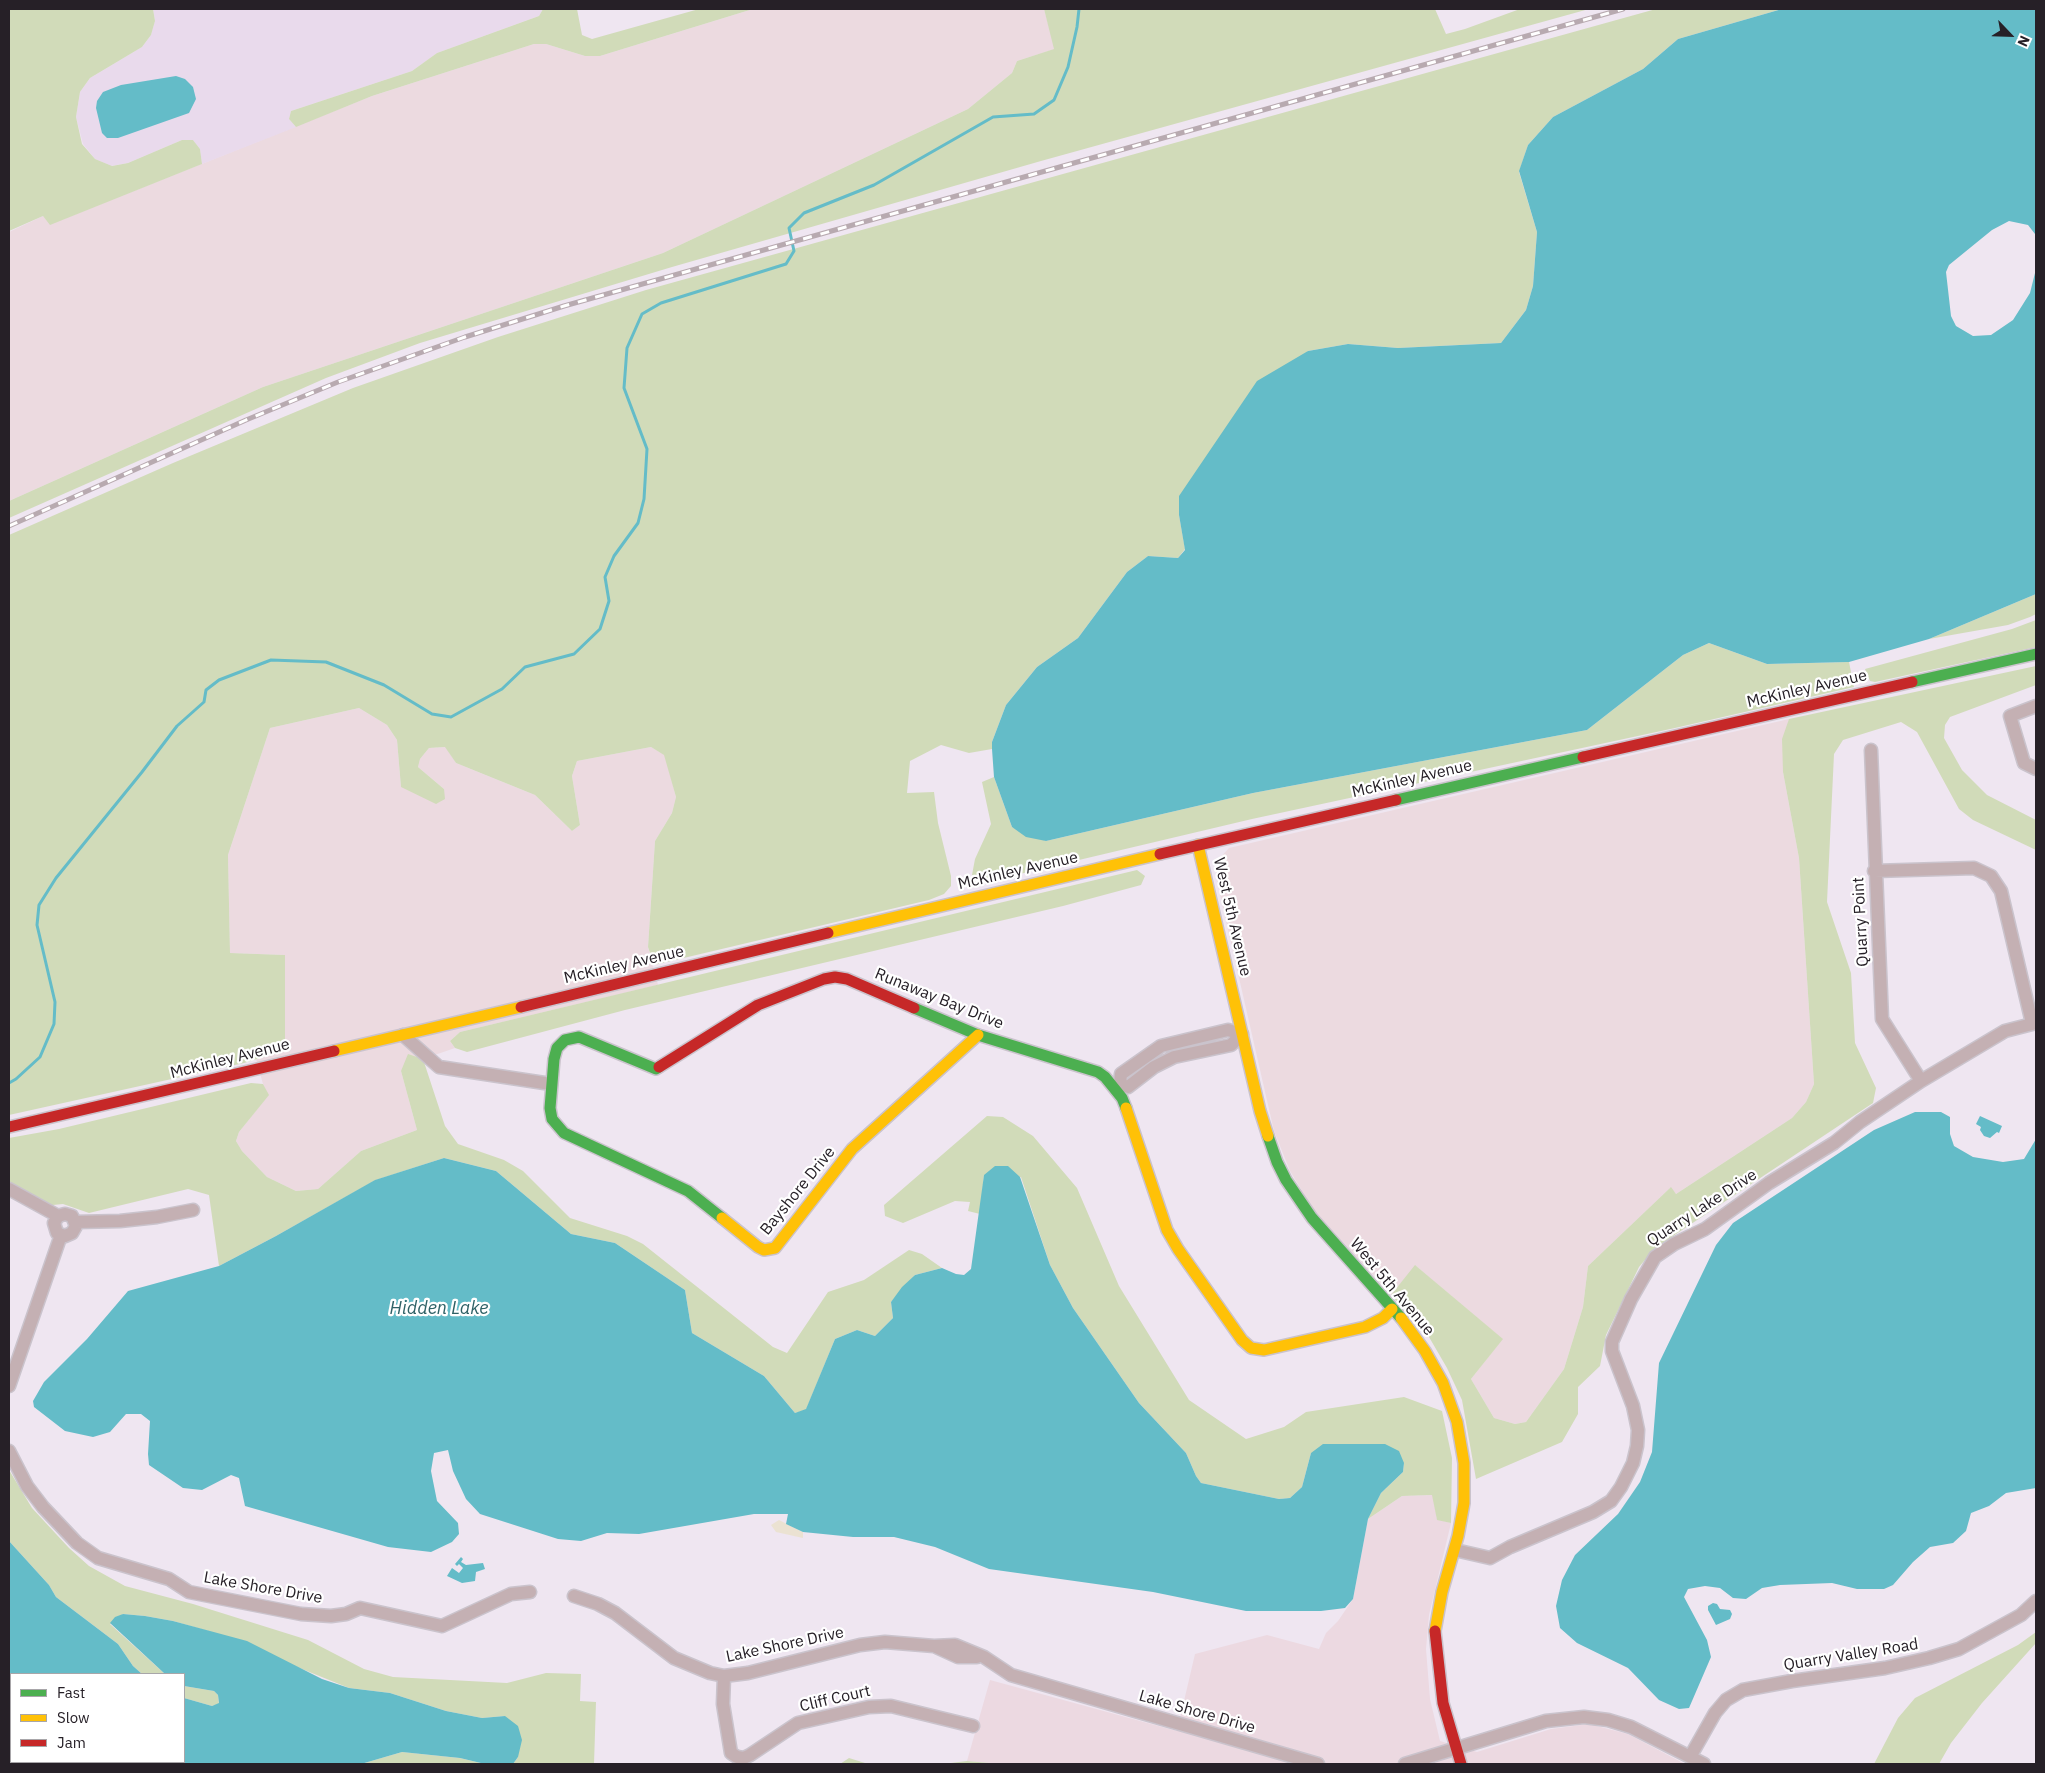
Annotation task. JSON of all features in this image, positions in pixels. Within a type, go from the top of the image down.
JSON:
[{"type":"main road","name":"McKinley Avenue","points":[[9,1126],[30,1123],[1198,845],[2036,654]]},
{"type":"main road","name":"West 5th Avenue","points":[[1198,845],[1260,1111],[1277,1162],[1286,1180],[1312,1218],[1407,1325],[1435,1367],[1443,1383],[1456,1422],[1464,1463],[1462,1520],[1442,1592],[1435,1631],[1442,1703],[1461,1764]]},
{"type":"main road","name":"Runaway Bay Drive","points":[[551,1084],[557,1048],[565,1040],[579,1037],[592,1041],[656,1069],[747,1010],[795,990],[835,977],[847,979],[978,1035],[1098,1072],[1118,1086],[1167,1230],[1178,1249],[1242,1340],[1252,1348],[1264,1350],[1365,1327],[1383,1318],[1392,1309]]},
{"type":"main road","name":"Bayshore Drive","points":[[551,1084],[550,1108],[552,1118],[564,1133],[688,1190],[758,1247],[770,1250],[775,1248],[852,1149],[978,1035]]},
{"type":"street","points":[[2036,706],[2010,716],[2024,762],[2036,768]]},
{"type":"street","name":"Quarry Point","points":[[1871,750],[1874,871],[1882,1019],[1921,1081]]},
{"type":"street","points":[[1874,871],[1974,868],[1991,876],[2001,891],[2034,1023]]},
{"type":"street","name":"Quarry Lake Drive","points":[[1455,1550],[1490,1558],[1510,1547],[1592,1512],[1611,1501],[1627,1477],[1633,1463],[1638,1430],[1633,1406],[1612,1351],[1612,1342],[1631,1299],[1655,1257],[1674,1244],[1705,1230],[1769,1183],[1834,1143],[1860,1122],[1921,1081],[2005,1031],[2034,1023]]},
{"type":"street","points":[[403,1034],[439,1067],[551,1084]]},
{"type":"street","points":[[1118,1086],[1128,1087],[1154,1066],[1174,1057],[1231,1045],[1242,1034]]},
{"type":"street","points":[[9,1189],[58,1216],[69,1214],[76,1222]]},
{"type":"street","points":[[76,1222],[148,1218],[193,1210]]},
{"type":"street","points":[[58,1216],[54,1226],[61,1235],[65,1236],[72,1233],[76,1222]]},
{"type":"street","points":[[9,1386],[61,1235]]},
{"type":"street","name":"Lake Shore Drive","points":[[9,1451],[27,1486],[43,1507],[77,1543],[98,1558],[169,1579],[189,1592],[301,1614],[330,1616],[346,1614],[360,1608],[442,1626],[511,1594],[530,1592]]},
{"type":"street","name":"Lake Shore Drive","points":[[574,1596],[598,1604],[615,1613],[674,1658],[701,1670],[724,1676],[748,1673],[860,1645],[885,1642],[934,1646],[958,1657],[984,1657],[1019,1677],[1318,1764]]},
{"type":"street","name":"Quarry Valley Road","points":[[1690,1757],[1715,1713],[1726,1700],[1742,1690],[1885,1668],[1929,1658],[1967,1644],[2021,1615],[2036,1601]]},
{"type":"street","name":"Cliff Court","points":[[724,1676],[722,1704],[731,1754],[737,1758],[744,1758],[750,1755],[798,1723],[869,1707],[891,1706],[973,1726]]},
{"type":"street","points":[[1405,1764],[1546,1721],[1584,1717],[1608,1720],[1631,1727],[1704,1764]]},
{"type":"shaded area","points":[[153,9],[543,9],[539,16],[437,53],[412,71],[291,111],[289,119],[296,127],[202,164],[200,149],[193,140],[182,140],[128,163],[111,166],[95,159],[83,144],[76,117],[80,92],[90,78],[142,47],[151,35],[155,21]]},
{"type":"shaded area","points":[[753,9],[1044,9],[1055,49],[1017,61],[1012,73],[968,109],[663,253],[263,387],[9,501],[9,232],[43,216],[51,224],[372,96],[534,44],[546,44],[585,56],[600,56]]},
{"type":"shaded area","points":[[359,708],[387,725],[397,740],[401,787],[444,789],[418,767],[420,759],[429,748],[446,747],[456,763],[535,795],[572,831],[580,825],[572,776],[577,761],[651,747],[665,755],[676,797],[672,813],[655,841],[648,947],[658,985],[460,1032],[450,1041],[455,1048],[423,1059],[401,1071],[417,1130],[361,1151],[318,1189],[296,1191],[267,1177],[242,1151],[236,1141],[239,1132],[268,1095],[256,1059],[285,1050],[285,955],[230,953],[228,855],[270,728]]},
{"type":"shaded area","points":[[1789,719],[1783,772],[1799,858],[1814,1084],[1806,1102],[1792,1118],[1676,1194],[1670,1188],[1588,1266],[1583,1307],[1564,1369],[1526,1422],[1515,1424],[1494,1418],[1471,1379],[1502,1339],[1416,1266],[1391,1295],[1313,1209],[1290,1171],[1274,1131],[1216,877],[1218,860],[1229,848]]},
{"type":"shaded area","points":[[1433,1495],[1437,1519],[1451,1523],[1429,1615],[1426,1649],[1430,1699],[1440,1741],[1477,1752],[1551,1729],[1589,1724],[1628,1734],[1685,1764],[1001,1764],[967,1761],[990,1680],[1177,1731],[1195,1654],[1267,1635],[1319,1649],[1326,1633],[1338,1621],[1353,1599],[1368,1519],[1402,1496]]},
{"type":"green space","points":[[9,9],[153,9],[155,21],[151,35],[142,47],[90,78],[80,92],[76,117],[82,144],[95,159],[112,166],[128,163],[182,140],[193,140],[200,149],[202,164],[50,225],[43,216],[9,231]]},
{"type":"green space","points":[[543,9],[577,9],[582,35],[592,39],[699,9],[753,9],[600,56],[585,56],[546,44],[534,44],[372,96],[296,127],[289,119],[291,111],[412,71],[437,53],[539,16]]},
{"type":"green space","points":[[1044,9],[1435,9],[1446,34],[1520,9],[1589,9],[1041,161],[672,267],[420,343],[326,378],[9,518],[9,501],[263,387],[663,253],[968,109],[1012,73],[1017,61],[1054,49]]},
{"type":"green space","points":[[1656,9],[1782,9],[1678,39],[1643,69],[1553,117],[1528,145],[1519,172],[1537,232],[1533,286],[1526,310],[1501,343],[1398,348],[1348,344],[1308,351],[1179,515],[1185,549],[1178,558],[1148,556],[1127,572],[1078,638],[1037,667],[1006,705],[992,742],[992,749],[969,753],[941,745],[910,761],[907,793],[934,792],[938,823],[951,876],[951,886],[944,894],[929,900],[654,965],[648,947],[655,841],[672,813],[676,797],[664,755],[651,747],[577,761],[572,776],[580,825],[572,831],[535,795],[456,763],[445,747],[429,748],[420,759],[418,767],[444,789],[445,799],[436,804],[401,787],[397,740],[387,725],[359,708],[270,728],[228,855],[230,953],[285,955],[285,1050],[244,1063],[9,1115],[9,535],[173,463],[353,388],[498,337],[646,290]]},
{"type":"green space","points":[[2036,594],[2036,614],[2030,617],[2008,625],[1929,639]]},
{"type":"green space","points":[[2036,620],[2036,647],[1875,682],[1870,681],[1865,669],[2012,629]]},
{"type":"green space","points":[[1709,643],[1767,664],[1849,662],[1854,687],[1675,728],[1252,819],[986,882],[972,875],[975,859],[991,824],[982,782],[994,777],[1012,827],[1046,841],[1253,793],[1587,730],[1683,655]]},
{"type":"green space","points":[[2036,666],[2036,685],[1950,717],[1945,725],[1944,738],[1962,770],[1987,795],[2036,820],[2036,850],[1973,820],[1959,809],[1917,732],[1901,722],[1843,740],[1834,754],[1827,902],[1851,973],[1855,1043],[1876,1088],[1873,1103],[1655,1248],[1639,1267],[1606,1335],[1600,1366],[1578,1387],[1578,1414],[1562,1442],[1476,1479],[1462,1400],[1447,1368],[1429,1337],[1391,1295],[1415,1265],[1503,1339],[1471,1379],[1494,1418],[1515,1424],[1526,1422],[1564,1369],[1583,1307],[1588,1266],[1671,1187],[1676,1194],[1792,1118],[1806,1102],[1814,1084],[1799,858],[1783,772],[1782,739],[1789,719]]},
{"type":"green space","points":[[1137,870],[1145,876],[1141,885],[1063,906],[625,1010],[467,1052],[455,1048],[450,1041],[460,1032]]},
{"type":"green space","points":[[408,1054],[423,1059],[445,1126],[458,1144],[504,1160],[523,1171],[570,1218],[627,1236],[643,1244],[773,1347],[787,1353],[828,1292],[864,1280],[909,1250],[922,1254],[942,1268],[915,1275],[891,1302],[893,1318],[875,1336],[857,1330],[835,1339],[806,1410],[795,1413],[764,1376],[692,1333],[685,1290],[615,1243],[571,1234],[496,1171],[444,1158],[376,1180],[219,1266],[209,1195],[188,1189],[89,1213],[63,1204],[43,1206],[9,1185],[9,1138],[59,1129],[251,1083],[263,1084],[269,1095],[239,1132],[236,1141],[242,1151],[267,1177],[296,1191],[318,1189],[361,1151],[417,1130],[401,1071]]},
{"type":"green space","points":[[987,1116],[1003,1117],[1033,1136],[1077,1188],[1119,1286],[1189,1400],[1246,1439],[1284,1427],[1306,1412],[1404,1397],[1442,1411],[1452,1458],[1451,1523],[1437,1520],[1432,1495],[1402,1496],[1368,1519],[1381,1493],[1403,1472],[1404,1463],[1311,1453],[1302,1487],[1290,1498],[1279,1499],[1201,1483],[1186,1453],[1139,1403],[1073,1308],[1050,1265],[1021,1177],[984,1175],[980,1214],[968,1211],[970,1202],[955,1201],[903,1223],[885,1216],[884,1205]]},
{"type":"green space","points":[[9,1470],[32,1508],[69,1548],[89,1566],[125,1586],[193,1604],[308,1640],[364,1669],[393,1677],[507,1683],[546,1673],[581,1674],[580,1701],[596,1702],[594,1764],[513,1764],[518,1757],[505,1716],[482,1718],[446,1711],[390,1693],[349,1688],[208,1631],[173,1621],[123,1614],[110,1624],[164,1673],[141,1673],[133,1666],[118,1644],[56,1597],[49,1585],[9,1541]]},
{"type":"green space","points":[[2036,1632],[2036,1643],[1982,1703],[1951,1743],[1939,1764],[1874,1764],[1898,1718],[1915,1698],[2018,1645]]},
{"type":"green space","points":[[185,1686],[214,1691],[218,1695],[219,1704],[212,1706],[185,1698]]},
{"type":"green space","points":[[402,1752],[460,1758],[485,1764],[361,1764]]},
{"type":"green space","points":[[849,1758],[865,1763],[869,1764],[840,1764]]},
{"type":"green space","points":[[967,1761],[1001,1764],[943,1764]]},
{"type":"sand","points":[[779,1520],[803,1532],[803,1538],[776,1532],[771,1525]]},
{"type":"water","points":[[1782,9],[2036,9],[2036,239],[2035,234],[2028,225],[2009,221],[1992,230],[1949,265],[1946,272],[1951,316],[1956,326],[1973,336],[1991,335],[2013,320],[2030,293],[2036,269],[2036,594],[1929,639],[1849,662],[1767,664],[1709,643],[1683,655],[1587,730],[1253,793],[1046,841],[1026,837],[1012,827],[994,777],[992,749],[992,742],[1006,705],[1037,667],[1078,638],[1127,572],[1148,556],[1178,558],[1185,550],[1179,515],[1179,496],[1257,381],[1308,351],[1348,344],[1398,348],[1501,343],[1526,310],[1533,286],[1537,232],[1519,171],[1528,145],[1553,117],[1643,69],[1678,39]]},
{"type":"water","points":[[176,76],[185,79],[193,87],[196,99],[189,113],[118,138],[107,138],[102,133],[96,108],[97,101],[103,92],[121,85]]},
{"type":"water","points":[[1915,1112],[1941,1112],[1950,1117],[1950,1134],[1954,1146],[1973,1157],[2003,1162],[2024,1159],[2036,1139],[2036,1488],[2006,1493],[1989,1506],[1971,1513],[1966,1531],[1953,1543],[1930,1547],[1913,1562],[1893,1585],[1884,1589],[1857,1589],[1832,1583],[1780,1585],[1762,1588],[1746,1599],[1733,1598],[1720,1588],[1705,1586],[1688,1589],[1684,1597],[1707,1640],[1711,1657],[1689,1708],[1679,1709],[1659,1700],[1628,1668],[1577,1643],[1560,1628],[1556,1606],[1562,1580],[1575,1555],[1618,1514],[1640,1482],[1652,1452],[1659,1363],[1716,1245],[1733,1223],[1874,1130]]},
{"type":"water","points":[[1980,1116],[2002,1126],[1999,1133],[1997,1132],[1990,1138],[1984,1136],[1980,1130],[1981,1127],[1976,1124]]},
{"type":"water","name":"Hidden Lake","points":[[444,1158],[496,1171],[571,1234],[615,1243],[685,1290],[692,1333],[764,1376],[795,1413],[806,1409],[835,1339],[857,1330],[875,1336],[893,1318],[891,1302],[902,1287],[915,1275],[942,1268],[964,1275],[971,1269],[984,1175],[995,1166],[1008,1166],[1020,1177],[1050,1265],[1073,1308],[1139,1403],[1186,1453],[1201,1483],[1279,1499],[1290,1498],[1302,1487],[1311,1453],[1323,1444],[1385,1444],[1399,1451],[1404,1463],[1403,1472],[1381,1493],[1368,1519],[1353,1599],[1345,1608],[1321,1611],[1246,1611],[1153,1592],[989,1569],[935,1547],[894,1537],[853,1537],[803,1532],[786,1524],[788,1514],[754,1514],[639,1534],[607,1533],[581,1541],[558,1539],[480,1514],[466,1499],[453,1471],[448,1450],[434,1453],[431,1471],[437,1501],[458,1523],[459,1534],[452,1542],[431,1552],[388,1547],[245,1506],[239,1478],[231,1475],[202,1490],[183,1488],[149,1465],[150,1421],[141,1414],[126,1414],[110,1432],[93,1437],[65,1431],[34,1407],[33,1401],[44,1382],[87,1339],[128,1291],[219,1266],[375,1180]]},
{"type":"water","points":[[9,1541],[49,1585],[56,1597],[118,1644],[133,1666],[141,1673],[10,1673],[10,1763],[185,1763],[185,1698],[212,1706],[219,1703],[218,1695],[214,1691],[185,1686],[185,1673],[164,1673],[110,1623],[115,1617],[123,1614],[173,1621],[247,1641],[322,1679],[349,1688],[390,1693],[446,1711],[482,1718],[505,1716],[518,1726],[522,1740],[518,1757],[513,1764],[485,1764],[460,1758],[402,1752],[361,1764],[9,1764]]},
{"type":"water","points":[[461,1557],[463,1559],[461,1562],[466,1565],[483,1563],[485,1569],[476,1572],[475,1581],[462,1583],[447,1576],[452,1568],[459,1573],[463,1568],[459,1564],[457,1566],[455,1564]]},
{"type":"water","points":[[1713,1603],[1717,1604],[1720,1609],[1730,1610],[1732,1614],[1730,1619],[1716,1625],[1708,1610],[1708,1606]]},
{"type":"waterway","points":[[9,1083],[40,1057],[54,1024],[55,1002],[37,925],[39,905],[56,878],[177,726],[204,702],[206,690],[219,680],[271,660],[326,662],[384,685],[432,714],[451,717],[502,689],[525,667],[574,654],[600,629],[609,601],[605,577],[614,556],[638,523],[644,499],[647,449],[624,388],[627,348],[642,314],[661,303],[786,264],[794,251],[789,228],[804,213],[874,185],[993,117],[1034,114],[1054,100],[1068,67],[1079,9]]},
{"type":"railway","points":[[9,526],[246,420],[338,382],[465,337],[564,306],[1623,9]]},
{"type":"traffic: fast","points":[[1912,682],[2036,654]]},
{"type":"traffic: fast","points":[[1396,800],[1583,757]]},
{"type":"traffic: fast","points":[[914,1008],[978,1035],[1098,1072],[1105,1077],[1122,1098],[1126,1108]]},
{"type":"traffic: fast","points":[[659,1067],[656,1069],[579,1037],[565,1040],[557,1048],[554,1059],[550,1108],[552,1119],[564,1133],[688,1191],[722,1218]]},
{"type":"traffic: fast","points":[[1268,1136],[1277,1162],[1286,1180],[1312,1218],[1401,1318]]},
{"type":"traffic: slow","points":[[1198,845],[1260,1111],[1268,1136]]},
{"type":"traffic: slow","points":[[828,933],[1160,854]]},
{"type":"traffic: slow","points":[[334,1051],[521,1007]]},
{"type":"traffic: slow","points":[[722,1218],[758,1247],[764,1250],[775,1248],[852,1149],[978,1035]]},
{"type":"traffic: slow","points":[[1126,1108],[1167,1230],[1178,1249],[1242,1340],[1251,1348],[1264,1350],[1365,1327],[1383,1318],[1392,1309]]},
{"type":"traffic: slow","points":[[1401,1318],[1425,1351],[1443,1383],[1457,1422],[1464,1463],[1464,1503],[1458,1536],[1442,1592],[1435,1631]]},
{"type":"traffic: jam","points":[[1583,757],[1912,682]]},
{"type":"traffic: jam","points":[[1160,854],[1396,800]]},
{"type":"traffic: jam","points":[[521,1007],[828,933]]},
{"type":"traffic: jam","points":[[659,1067],[758,1005],[824,979],[835,977],[847,979],[914,1008]]},
{"type":"traffic: jam","points":[[9,1127],[334,1051]]},
{"type":"traffic: jam","points":[[1435,1631],[1443,1703],[1461,1764]]}]
